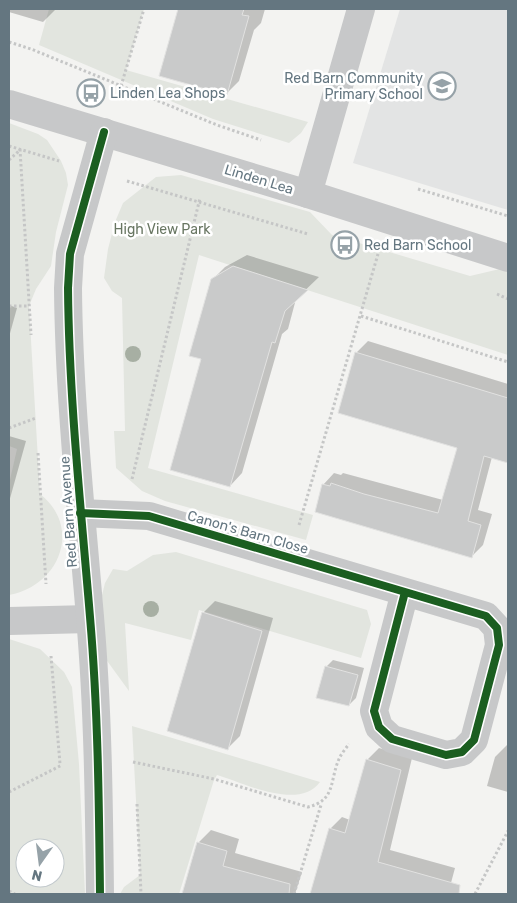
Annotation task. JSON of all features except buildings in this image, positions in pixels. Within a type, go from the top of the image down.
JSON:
[{"type":"street","points":[[308,194],[361,9]]},
{"type":"street","name":"Linden Lea","points":[[9,104],[308,194],[508,258]]},
{"type":"street","name":"Red Barn Avenue","points":[[100,894],[98,763],[90,619],[80,513],[68,288],[70,254],[104,132]]},
{"type":"street","name":"Canon's Barn Close","points":[[80,513],[149,516],[486,616],[497,628],[499,645],[497,655],[474,740],[462,752],[446,755],[392,739],[380,726],[374,711]]},
{"type":"street","points":[[374,711],[406,592]]},
{"type":"street","points":[[9,621],[90,619]]},
{"type":"path","points":[[121,86],[144,9]]},
{"type":"path","points":[[9,42],[31,48],[217,125],[262,141]]},
{"type":"path","points":[[9,146],[312,235]]},
{"type":"path","points":[[9,160],[20,149]]},
{"type":"path","points":[[20,149],[32,343]]},
{"type":"path","points":[[124,514],[209,164]]},
{"type":"path","points":[[413,188],[508,216]]},
{"type":"path","points":[[369,252],[387,257]]},
{"type":"path","points":[[289,557],[378,254]]},
{"type":"path","points":[[494,292],[508,298]]},
{"type":"path","points":[[9,306],[29,306]]},
{"type":"path","points":[[361,316],[508,362]]},
{"type":"path","points":[[35,408],[36,427]]},
{"type":"path","points":[[9,428],[36,418]]},
{"type":"path","points":[[38,446],[48,620],[61,775]]},
{"type":"path","points":[[294,894],[321,804],[329,793],[340,757],[374,711]]},
{"type":"path","points":[[9,792],[60,766],[134,762],[172,769],[308,807],[321,804]]},
{"type":"path","points":[[475,894],[508,831]]},
{"type":"path","points":[[9,891],[15,894]]},
{"type":"shaded area","name":"Red Barn Community Primary School","points":[[400,9],[508,9],[508,210],[353,163]]},
{"type":"green space","points":[[49,9],[144,9],[126,70],[308,122],[301,133],[289,143],[213,119],[39,45]]},
{"type":"green space","points":[[9,123],[38,134],[47,140],[61,161],[68,185],[56,232],[51,266],[36,289],[29,306],[40,494],[53,508],[60,523],[62,539],[59,554],[52,568],[41,580],[26,589],[9,595],[9,484],[17,449],[9,446]]},
{"type":"green space","name":"High View Park","points":[[181,175],[310,212],[332,235],[470,276],[504,268],[508,270],[508,355],[199,255],[148,468],[313,515],[306,540],[165,501],[142,491],[116,468],[114,431],[125,431],[122,298],[112,291],[104,278],[108,249],[115,222],[123,203],[156,177]]},
{"type":"green space","points":[[176,552],[367,610],[371,624],[361,658],[199,610],[191,640],[125,623],[129,691],[105,658],[102,595],[105,583],[113,569],[127,571],[153,555]]},
{"type":"green space","points":[[9,639],[40,649],[64,672],[72,687],[79,764],[85,894],[14,894],[9,892]]},
{"type":"green space","points":[[132,726],[320,782],[311,790],[299,794],[285,795],[217,775],[179,894],[120,894],[124,887],[140,875]]},
{"type":"cycle path","points":[[100,894],[99,790],[95,687],[73,412],[68,288],[70,254],[104,132]]},
{"type":"cycle path","points":[[80,513],[149,516],[486,616],[497,628],[499,645],[474,740],[462,752],[446,755],[392,739],[379,727],[374,711],[405,592]]},
{"type":"place","name":"Red Barn Community Primary School","points":[[442,86]]},
{"type":"place","name":"Linden Lea Shops","points":[[91,93]]},
{"type":"place","name":"Red Barn School","points":[[345,245]]}]
